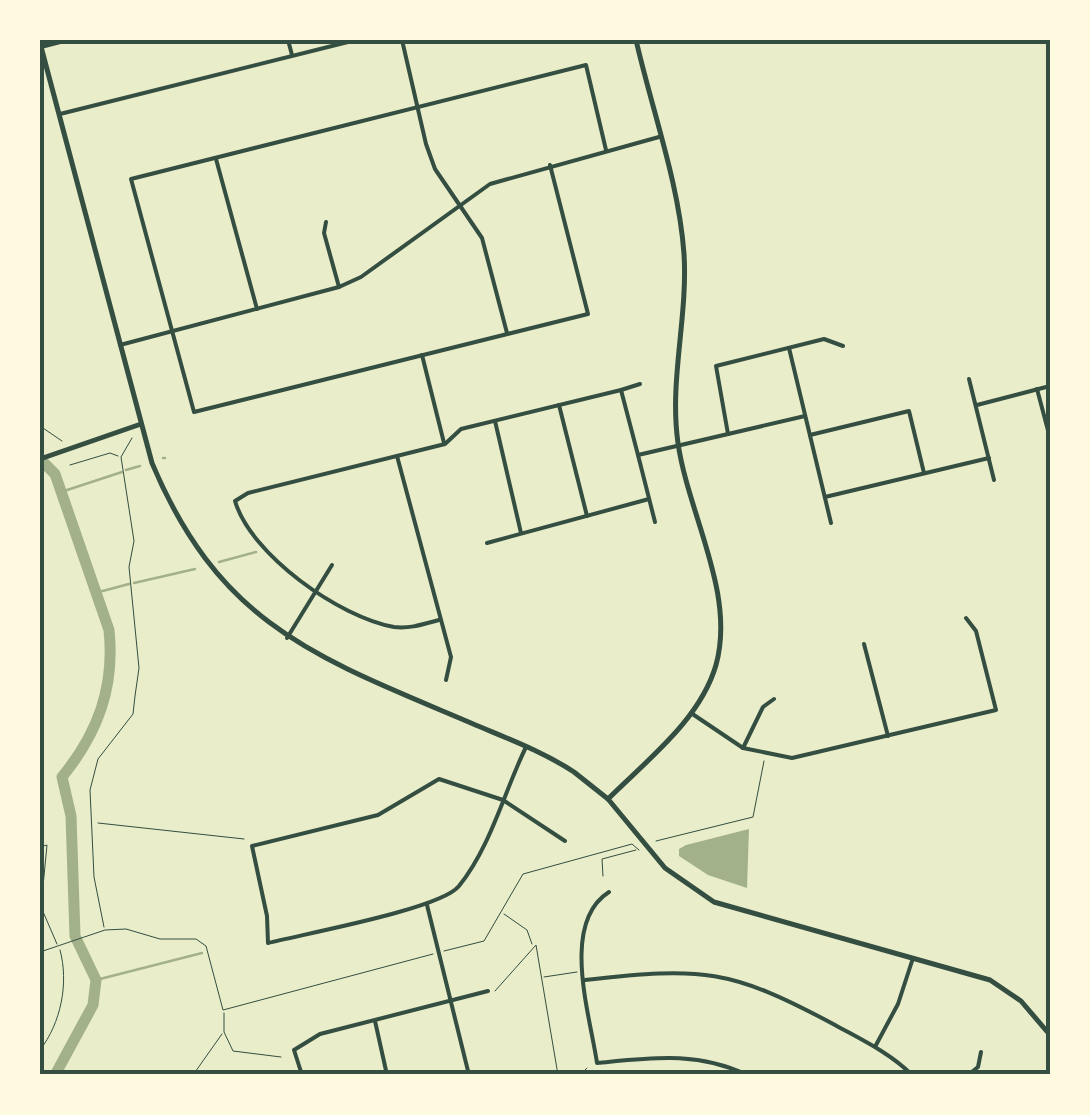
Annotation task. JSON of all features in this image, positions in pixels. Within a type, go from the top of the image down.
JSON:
[{"type":"street","points":[[68,40],[40,45],[141,424],[166,497],[192,544],[226,586],[287,638],[343,668],[526,746],[574,772],[608,799],[665,868],[698,893],[747,914],[971,974],[1007,990],[1050,1035]]},
{"type":"street","points":[[288,40],[292,57]]},
{"type":"street","points":[[59,115],[356,40]]},
{"type":"street","points":[[402,40],[436,169],[489,258],[507,333]]},
{"type":"street","points":[[608,799],[692,713],[716,664],[721,624],[678,448],[685,259],[636,40]]},
{"type":"street","points":[[550,165],[588,314],[194,412],[131,179],[586,64],[606,150]]},
{"type":"street","points":[[120,345],[339,288],[510,175],[659,137]]},
{"type":"street","points":[[216,158],[257,309]]},
{"type":"street","points":[[326,222],[324,233],[339,288]]},
{"type":"street","points":[[728,435],[716,366],[824,339],[843,346]]},
{"type":"street","points":[[789,348],[832,523]]},
{"type":"street","points":[[422,355],[444,444]]},
{"type":"street","points":[[969,379],[994,480]]},
{"type":"street","points":[[439,620],[412,628],[350,612],[316,592],[258,540],[235,501],[248,494],[444,444],[461,429],[640,384]]},
{"type":"street","points":[[976,405],[1050,386]]},
{"type":"street","points":[[1037,389],[1050,438]]},
{"type":"street","points":[[621,390],[655,522]]},
{"type":"street","points":[[559,406],[586,516]]},
{"type":"street","points":[[810,434],[908,411],[924,472]]},
{"type":"street","points":[[638,455],[806,416]]},
{"type":"street","points":[[495,421],[522,533]]},
{"type":"street","points":[[40,459],[141,424]]},
{"type":"street","points":[[396,456],[451,657],[446,680]]},
{"type":"street","points":[[826,497],[988,458]]},
{"type":"street","points":[[487,543],[649,499]]},
{"type":"street","points":[[287,638],[332,565]]},
{"type":"street","points":[[692,713],[743,748],[766,756],[805,758],[996,710],[976,630],[966,618]]},
{"type":"street","points":[[864,644],[888,737]]},
{"type":"street","points":[[743,748],[764,707],[774,699]]},
{"type":"street","points":[[526,746],[502,800],[459,886],[449,896],[268,943],[267,916],[252,846],[378,815],[439,779],[502,800],[552,828],[564,841]]},
{"type":"street","points":[[609,892],[594,904],[580,944],[597,1063],[682,1056],[717,1062],[747,1075]]},
{"type":"street","points":[[427,904],[470,1075]]},
{"type":"street","points":[[876,1047],[898,1004],[913,958]]},
{"type":"street","points":[[586,980],[680,970],[718,974],[782,996],[876,1047],[912,1075]]},
{"type":"street","points":[[302,1075],[294,1050],[320,1034],[488,991]]},
{"type":"street","points":[[375,1020],[387,1075]]},
{"type":"street","points":[[968,1075],[978,1067],[982,1052]]},
{"type":"path","points":[[40,426],[62,440]]},
{"type":"path","points":[[105,930],[94,877],[93,775],[102,752],[132,714],[138,668],[129,567],[134,541],[122,457],[132,435]]},
{"type":"path","points":[[70,465],[110,452],[122,457]]},
{"type":"path","points":[[654,842],[753,817],[764,761]]},
{"type":"path","points":[[95,823],[244,839]]},
{"type":"path","points":[[446,951],[484,941],[524,874],[634,844],[642,853]]},
{"type":"path","points":[[40,847],[46,845],[42,907],[59,947],[65,986],[50,1038],[40,1050]]},
{"type":"path","points":[[603,876],[602,859],[639,850]]},
{"type":"path","points":[[570,854],[572,861]]},
{"type":"path","points":[[501,912],[527,930],[536,946],[558,1075]]},
{"type":"path","points":[[40,952],[105,930],[126,929],[160,939],[200,942],[206,946],[224,1010],[224,1032],[237,1053],[281,1058]]},
{"type":"path","points":[[488,991],[493,993],[532,944]]},
{"type":"path","points":[[224,1010],[432,954]]},
{"type":"path","points":[[540,978],[578,972]]},
{"type":"path","points":[[192,1075],[210,1044],[224,1032]]},
{"type":"path","points":[[580,1075],[587,1068]]},
{"type":"shaded area","points":[[749,829],[747,888],[708,875],[679,856],[679,849],[686,845]]},
{"type":"waterway","points":[[40,459],[55,474],[109,630],[110,651],[101,708],[85,743],[62,777],[71,816],[75,936],[96,980],[93,1005],[55,1075]]},
{"type":"waterway","points":[[126,470],[140,466]]},
{"type":"waterway","points":[[61,492],[122,472]]},
{"type":"waterway","points":[[219,562],[256,552]]},
{"type":"waterway","points":[[134,583],[195,569]]},
{"type":"waterway","points":[[95,593],[129,584]]},
{"type":"waterway","points":[[96,980],[202,953]]}]
